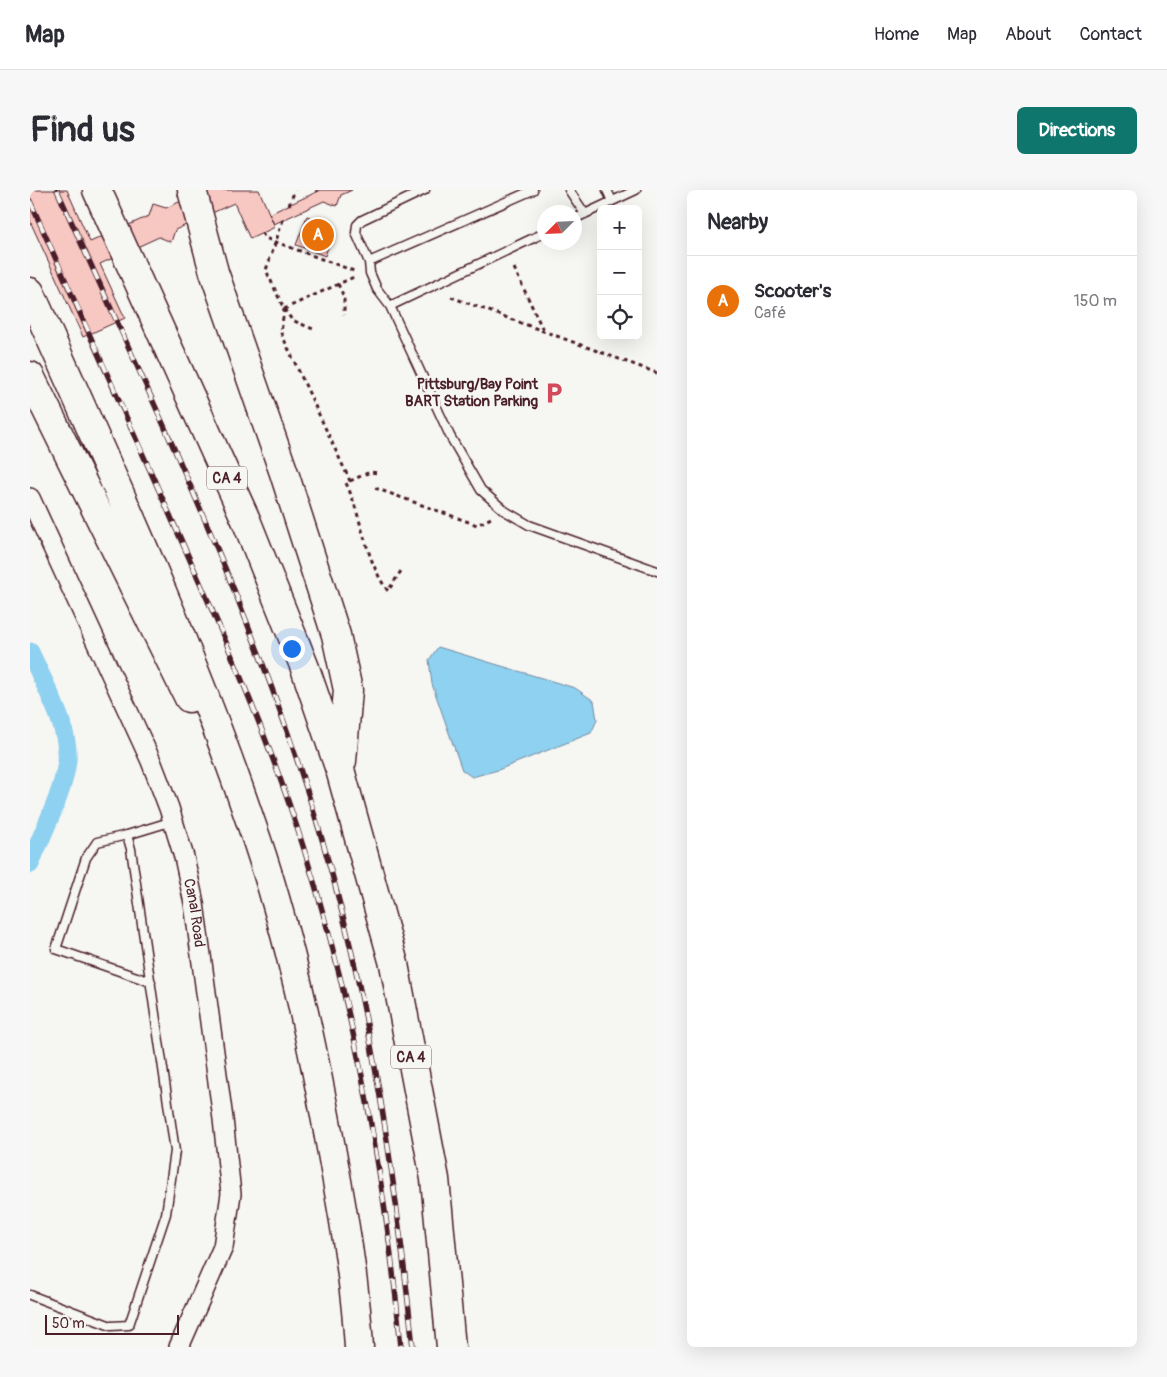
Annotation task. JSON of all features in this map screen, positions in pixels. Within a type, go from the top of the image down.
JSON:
[{"type":"highway","name":"CA 4","points":[[97,190],[246,520],[305,668],[341,773],[394,964],[435,1179],[451,1347]]},
{"type":"highway","points":[[192,190],[214,272],[284,473],[336,635],[348,690],[341,773]]},
{"type":"highway","points":[[30,292],[150,562],[204,692],[252,825],[290,955],[320,1088],[344,1218],[359,1347]]},
{"type":"highway","points":[[30,376],[252,825]]},
{"type":"street","name":"Canal Road","points":[[30,498],[151,761],[173,821],[194,903],[223,1119],[231,1194],[222,1247],[179,1347]]},
{"type":"lane","points":[[425,190],[373,213],[357,225],[356,233],[369,262],[370,273],[377,289],[390,306],[463,462],[481,490],[505,511],[529,525],[657,571]]},
{"type":"lane","points":[[369,262],[533,190]]},
{"type":"lane","points":[[569,190],[585,214]]},
{"type":"lane","points":[[606,190],[612,201]]},
{"type":"lane","points":[[582,215],[636,190]]},
{"type":"lane","points":[[390,306],[537,236]]},
{"type":"lane","points":[[151,982],[56,949],[86,858],[97,842],[173,821]]},
{"type":"lane","points":[[30,1295],[111,1326],[129,1326],[166,1214],[175,1151],[151,982],[127,835]]},
{"type":"path","points":[[289,205],[295,190]]},
{"type":"path","points":[[284,220],[266,270],[284,309],[292,320],[313,330]]},
{"type":"path","points":[[262,233],[265,238],[354,271]]},
{"type":"path","points":[[514,268],[543,330]]},
{"type":"path","points":[[284,309],[356,276]]},
{"type":"path","points":[[338,284],[344,296],[344,315]]},
{"type":"path","points":[[451,297],[657,372]]},
{"type":"path","points":[[284,309],[280,334],[350,481]]},
{"type":"path","points":[[380,474],[370,472],[346,483],[378,577],[388,591],[401,571]]},
{"type":"path","points":[[374,488],[477,525],[505,511]]},
{"type":"water","points":[[438,647],[575,688],[594,701],[597,720],[591,733],[498,770],[472,777],[462,770],[432,684],[429,660]]},
{"type":"building","points":[[30,190],[67,190],[90,242],[149,216],[153,204],[166,208],[205,190],[259,190],[275,227],[250,239],[234,203],[175,230],[171,242],[159,237],[100,264],[125,318],[83,337],[30,221]]},
{"type":"building","points":[[321,190],[352,190],[341,195],[337,206],[324,201],[274,224],[269,214]]},
{"type":"building","points":[[307,216],[335,227],[325,256],[296,245]]},
{"type":"waterway","points":[[30,652],[60,719],[67,747],[67,760],[62,786],[30,864]]},
{"type":"railway","points":[[57,190],[139,370],[218,551],[255,642],[289,735],[319,829],[345,924],[378,1081],[394,1187],[413,1347]]},
{"type":"railway","points":[[30,201],[223,636],[258,719],[303,846],[338,969],[366,1094],[386,1220],[401,1347]]},
{"type":"place","name":"Scooter's","points":[[318,235]]},
{"type":"place","name":"Pittsburg/Bay Point BART Station Parking","points":[[554,393]]}]
